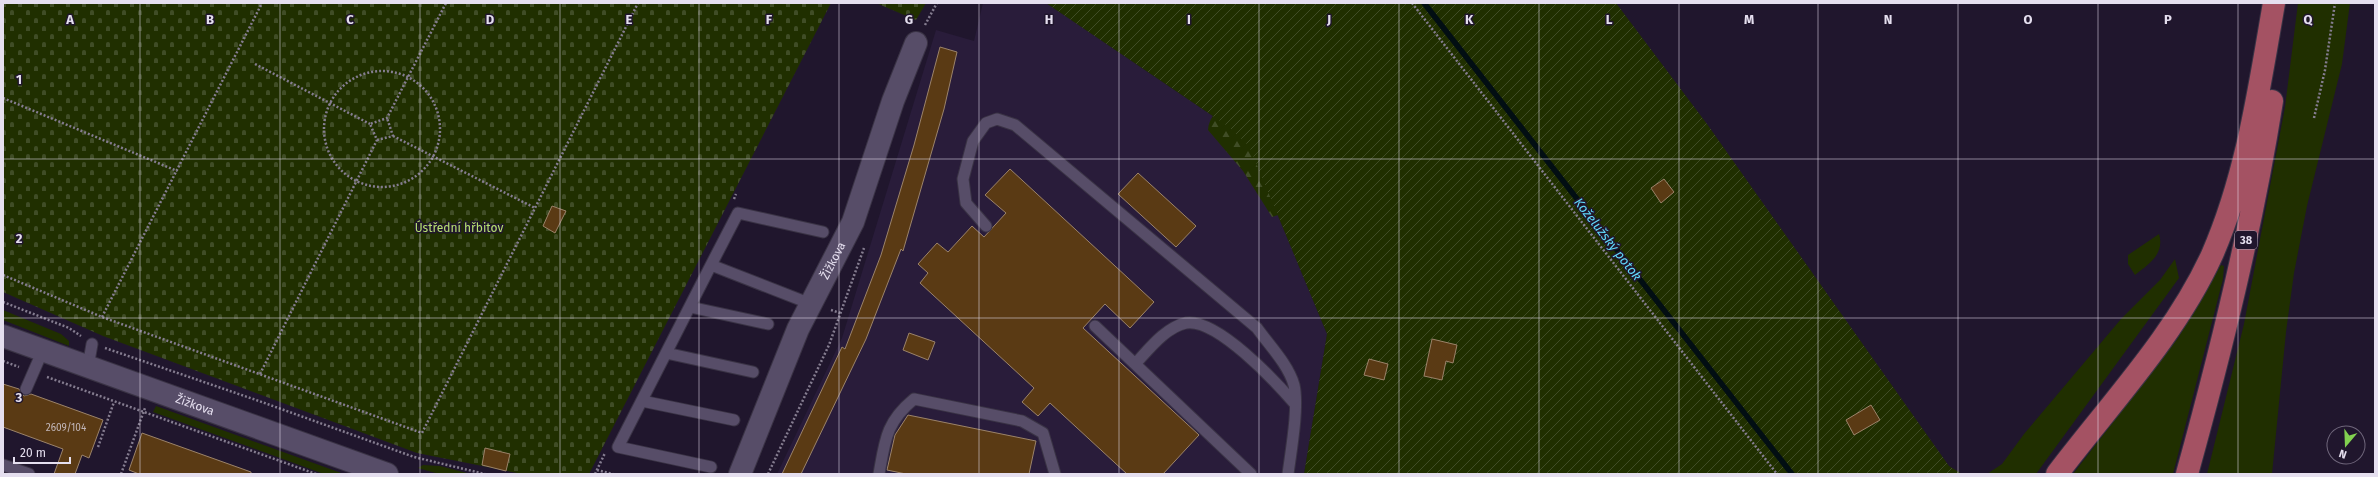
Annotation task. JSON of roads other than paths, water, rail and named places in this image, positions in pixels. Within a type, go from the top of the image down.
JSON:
[{"type":"main road","points":[[2056,474],[2167,330],[2211,255],[2229,211],[2247,150],[2274,3]]},
{"type":"main road","name":"38","points":[[2187,474],[2219,360],[2250,225],[2270,117],[2287,3]]},
{"type":"street","name":"Žižkova","points":[[740,474],[798,329],[853,222],[894,101],[916,43]]},
{"type":"street","name":"Žižkova","points":[[3,336],[385,474]]},
{"type":"lane","points":[[986,226],[966,203],[963,179],[969,153],[979,130],[986,123],[996,119],[1015,125],[1257,328],[1282,361],[1294,385],[1295,404],[1288,474]]},
{"type":"lane","points":[[711,467],[618,447],[738,213],[823,232]]},
{"type":"lane","points":[[711,265],[811,304]]},
{"type":"lane","points":[[690,307],[768,324]]},
{"type":"lane","points":[[1136,363],[1169,332],[1186,323],[1203,325],[1220,334],[1276,382],[1295,404]]},
{"type":"lane","points":[[1095,326],[1136,363],[1251,474]]},
{"type":"lane","points":[[88,367],[92,344]]},
{"type":"lane","points":[[26,389],[43,350]]},
{"type":"lane","points":[[666,352],[753,372]]},
{"type":"lane","points":[[879,474],[886,436],[898,412],[914,399],[1022,421],[1043,433],[1055,474]]},
{"type":"lane","points":[[642,401],[734,420]]},
{"type":"lane","points":[[3,465],[29,474]]},
{"type":"waterway","name":"Koželužský potok","points":[[1424,3],[1792,474]]},
{"type":"park label","name":"Ústřední hřbitov","points":[[459,228]]}]
